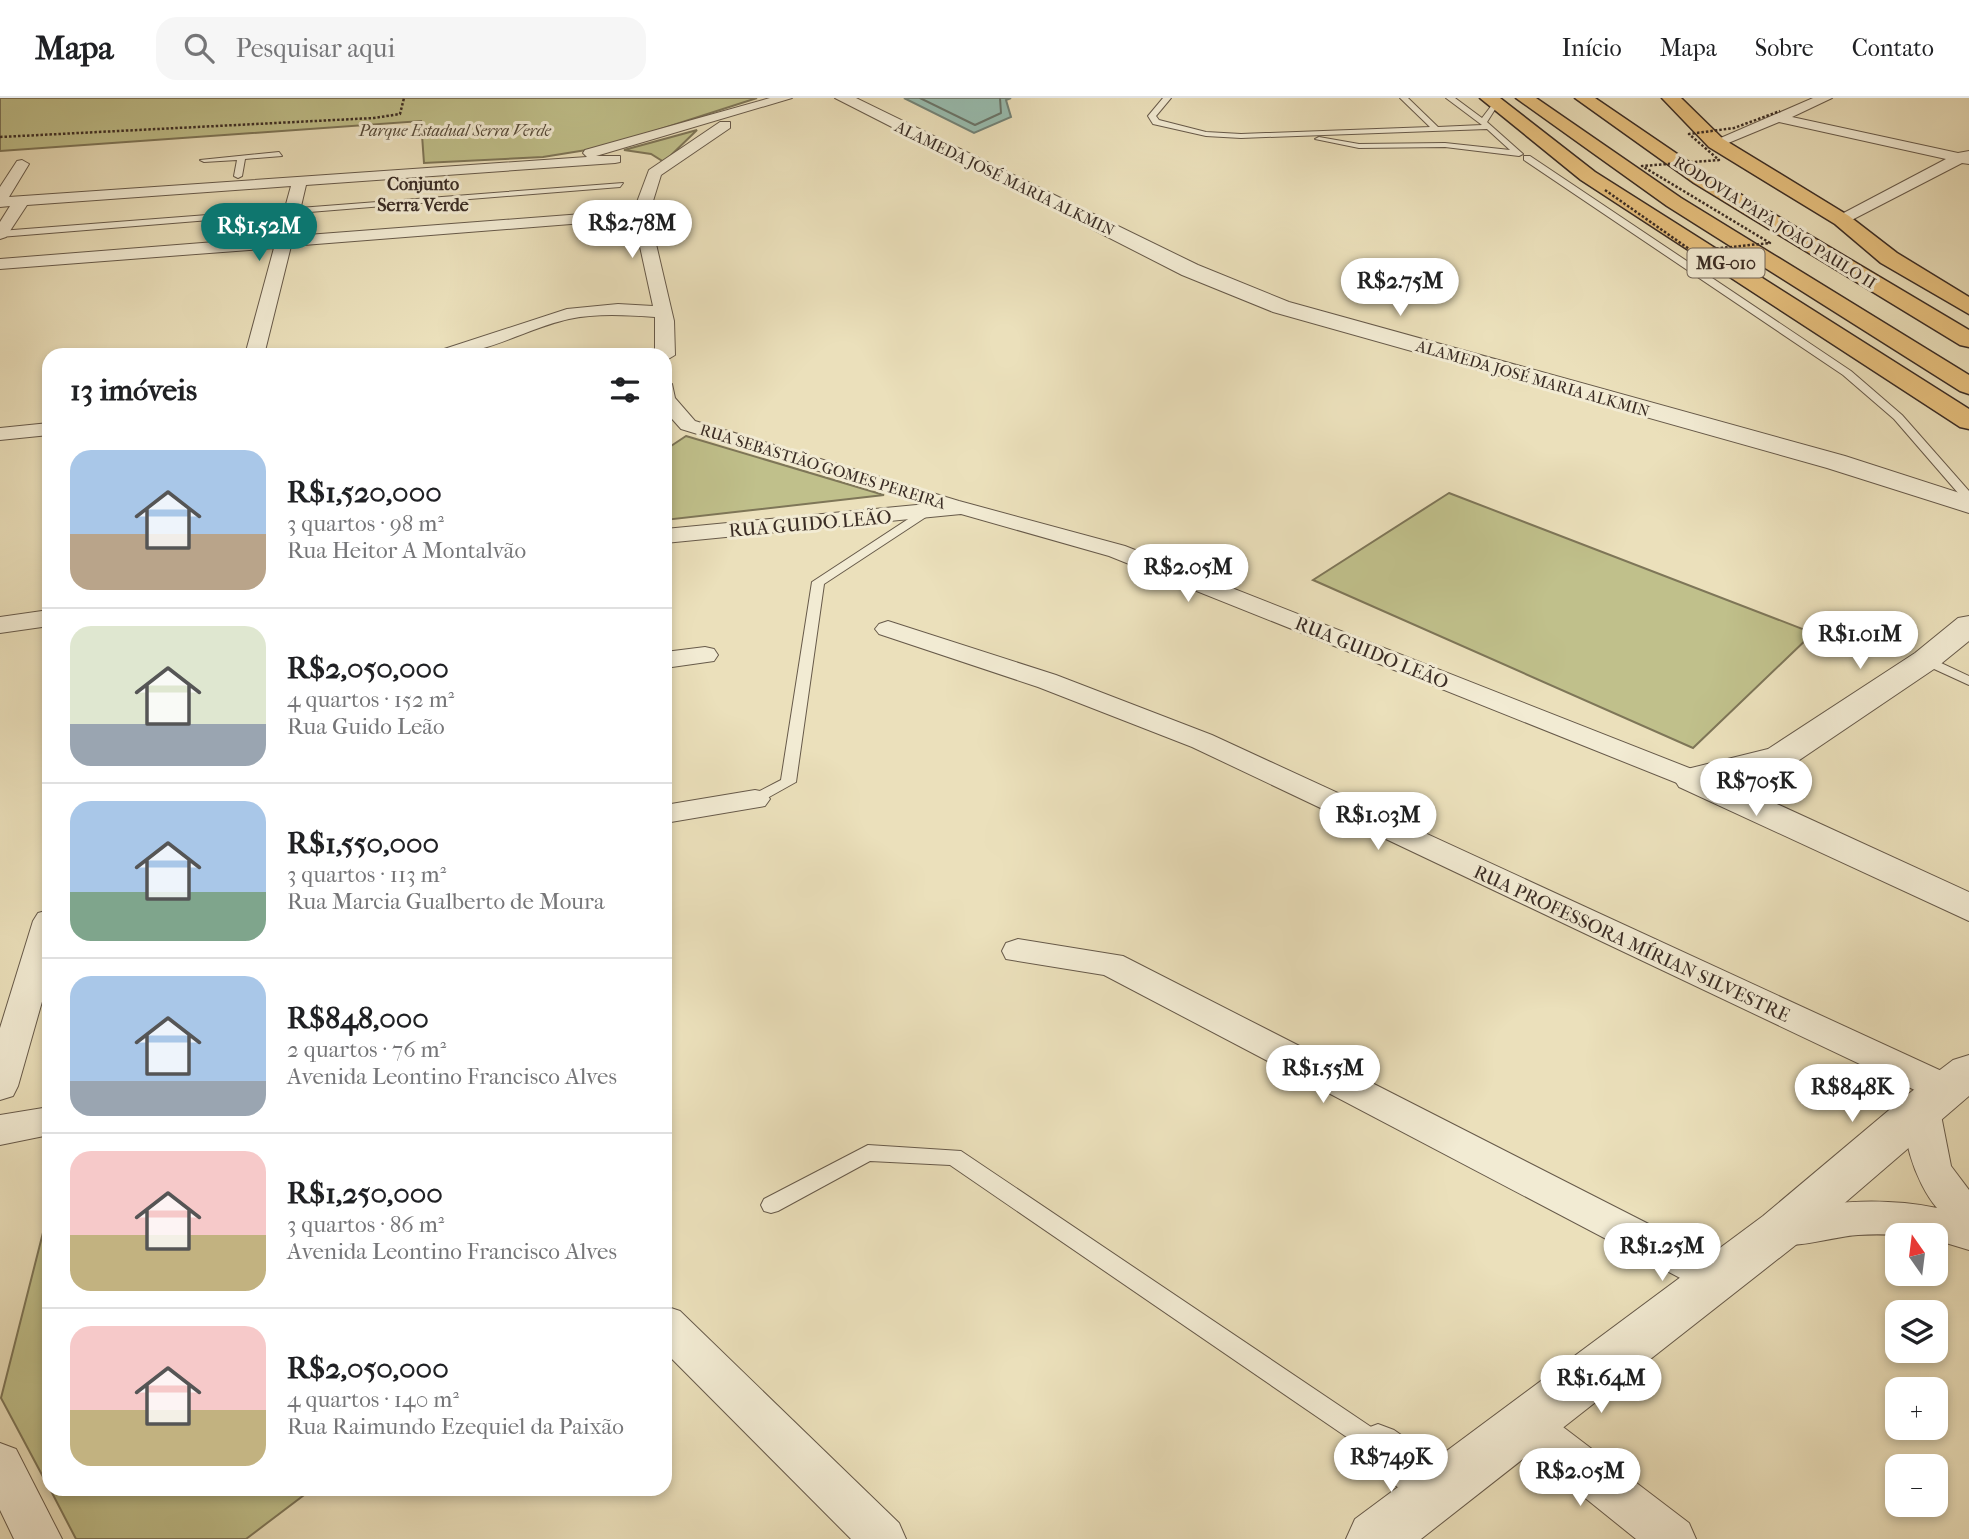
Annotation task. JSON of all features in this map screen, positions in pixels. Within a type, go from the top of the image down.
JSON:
[{"type":"main road","name":"RODOVIA PAPA JOÃO PAULO II","points":[[1525,98],[1674,202],[1969,386]]},
{"type":"main road","name":"RODOVIA PAPA JOÃO PAULO II","points":[[1584,98],[1701,179],[1969,340]]},
{"type":"main road","points":[[1671,98],[1716,143],[1842,220],[1889,258],[1969,307]]},
{"type":"main road","name":"MG-010","points":[[1489,113],[1969,421]]},
{"type":"main road","points":[[1641,114],[1701,179]]},
{"type":"street","points":[[0,200],[238,180],[300,180],[542,162],[620,159],[692,125],[785,98]]},
{"type":"street","name":"ALAMEDA JOSÉ MARIA ALKMIN","points":[[843,98],[1190,271],[1281,307],[1836,462],[1969,505]]},
{"type":"street","points":[[1716,143],[1779,114],[1825,98]]},
{"type":"street","points":[[665,348],[663,313],[641,214],[654,173],[748,109]]},
{"type":"street","points":[[1779,114],[1966,157]]},
{"type":"street","points":[[692,125],[714,132]]},
{"type":"street","points":[[1842,220],[1966,157]]},
{"type":"street","points":[[620,159],[654,173]]},
{"type":"street","points":[[0,200],[22,164]]},
{"type":"street","points":[[258,348],[300,180]]},
{"type":"street","points":[[0,234],[22,200]]},
{"type":"street","points":[[0,264],[641,214]]},
{"type":"street","points":[[465,348],[567,314],[618,309],[663,313]]},
{"type":"street","name":"RUA SEBASTIÃO GOMES PEREIRA","points":[[672,407],[688,425],[962,508]]},
{"type":"street","points":[[0,434],[42,430]]},
{"type":"street","name":"RUA GUIDO LEÃO","points":[[672,535],[962,508],[1117,551],[1692,779],[1969,908]]},
{"type":"street","points":[[0,625],[42,619]]},
{"type":"street","points":[[1692,779],[1754,766],[1780,757],[1926,660],[1969,625]]},
{"type":"street","name":"RUA PROFESSORA MÍRIAN SILVESTRE","points":[[888,629],[1047,681],[1202,741],[1946,1089]]},
{"type":"street","points":[[672,659],[705,655]]},
{"type":"street","points":[[1780,757],[1772,785],[1779,801],[1829,842]]},
{"type":"street","points":[[672,813],[755,799]]},
{"type":"street","points":[[0,1086],[42,945]]},
{"type":"street","points":[[1017,951],[1111,964],[1717,1278]]},
{"type":"street","points":[[1946,1089],[1927,1156],[1937,1182],[1969,1213]]},
{"type":"street","points":[[1375,1539],[1527,1426],[1780,1230],[1946,1089]]},
{"type":"street","points":[[0,1130],[42,1122]]},
{"type":"street","points":[[1780,1230],[1868,1216],[1917,1218],[1969,1233]]},
{"type":"street","points":[[672,1331],[883,1539]]},
{"type":"street","points":[[1527,1426],[1673,1539]]},
{"type":"street","points":[[1378,1445],[1441,1489]]},
{"type":"street","points":[[0,1464],[39,1539]]},
{"type":"lane","points":[[1167,98],[1152,116],[1156,122],[1170,127],[1223,135],[1436,129],[1489,113]]},
{"type":"lane","points":[[1404,98],[1436,129]]},
{"type":"lane","points":[[1450,98],[1489,113],[1523,156],[1847,373],[1898,418],[1969,498]]},
{"type":"lane","points":[[1307,134],[1328,142],[1359,146],[1445,145],[1523,156],[1597,183]]},
{"type":"lane","points":[[204,160],[279,155]]},
{"type":"lane","points":[[238,180],[242,156]]},
{"type":"lane","points":[[0,234],[620,185]]},
{"type":"lane","points":[[755,799],[788,782],[818,582],[925,512]]},
{"type":"lane","points":[[1926,660],[1969,681]]},
{"type":"lane","points":[[771,1205],[868,1153],[954,1157],[1378,1445]]},
{"type":"path","points":[[0,137],[374,118],[400,114],[404,110],[404,98]]},
{"type":"path","points":[[1597,183],[1692,251],[1770,243],[1642,166],[1719,160],[1689,134],[1734,128],[1779,114]]},
{"type":"green space","name":"Parque Estadual Serra Verde","points":[[0,98],[757,98],[605,147],[543,157],[424,163],[421,121],[0,151]]},
{"type":"green space","points":[[697,130],[664,162],[651,154],[624,150]]},
{"type":"green space","points":[[686,436],[884,495],[672,519],[672,445]]},
{"type":"green space","points":[[1449,493],[1813,633],[1693,748],[1313,580]]},
{"type":"green space","points":[[42,1237],[42,1475],[1,1398]]},
{"type":"green space","points":[[54,1496],[303,1496],[246,1539],[76,1539]]},
{"type":"water","points":[[904,98],[1011,98],[1006,100],[1011,117],[974,133]]},
{"type":"district","name":"Conjunto Serra Verde","points":[[423,194]]}]
